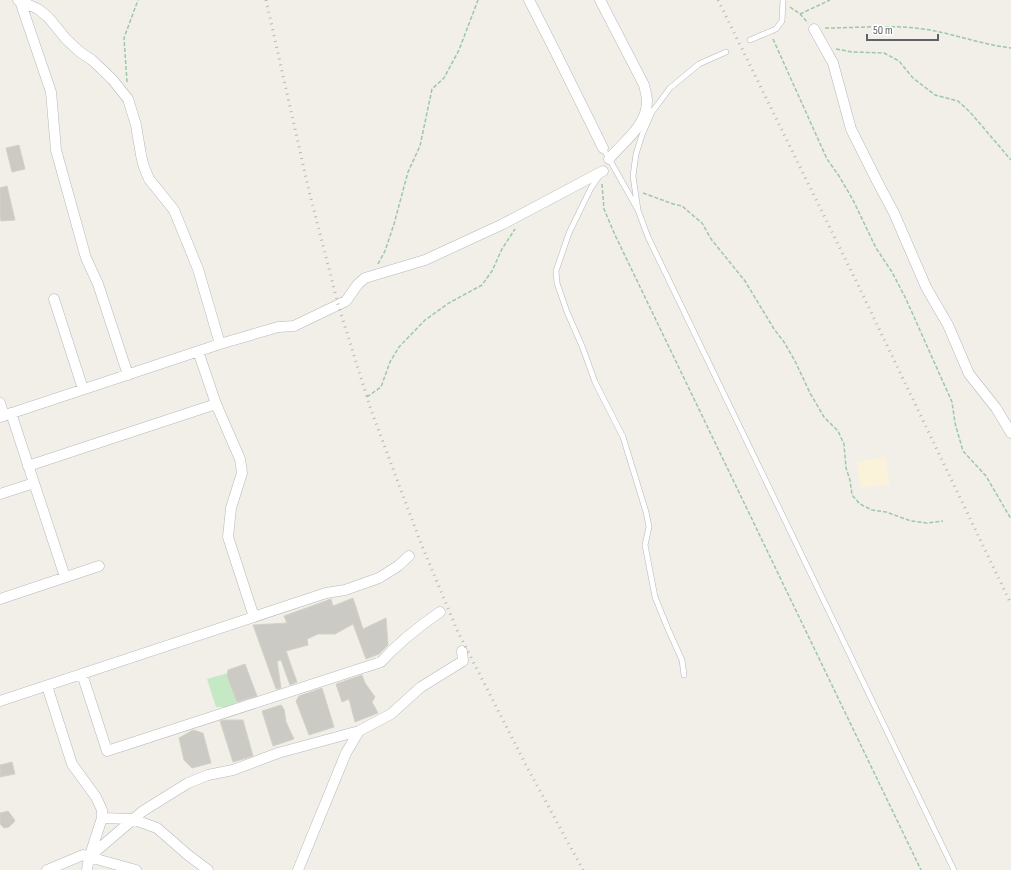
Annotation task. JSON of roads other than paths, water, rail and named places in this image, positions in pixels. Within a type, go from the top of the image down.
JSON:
[{"type":"street","points":[[19,0],[38,9],[48,17],[66,39],[102,69],[128,99],[132,109],[144,167],[150,178],[174,210],[198,270],[220,344]]},
{"type":"street","points":[[19,0],[51,92],[56,150],[86,258],[98,284],[128,375]]},
{"type":"street","points":[[529,0],[603,148]]},
{"type":"street","points":[[600,0],[644,85],[647,100],[643,119],[635,132],[609,159]]},
{"type":"street","points":[[814,29],[833,63],[851,129],[894,213],[926,287],[948,325],[969,374],[996,408],[1011,433]]},
{"type":"street","points":[[5,415],[220,344],[278,327],[300,324],[346,301],[365,278],[373,274],[424,260],[518,216],[603,171]]},
{"type":"street","points":[[54,299],[83,389]]},
{"type":"street","points":[[198,352],[216,404],[240,459],[242,473],[231,508],[228,537],[254,617]]},
{"type":"street","points":[[0,403],[28,466],[65,577]]},
{"type":"street","points":[[28,466],[216,404]]},
{"type":"street","points":[[0,494],[34,483]]},
{"type":"street","points":[[0,701],[326,593],[345,590],[379,578],[398,566],[409,556]]},
{"type":"street","points":[[0,598],[99,566]]},
{"type":"street","points":[[82,674],[107,751],[381,662],[400,642],[419,626],[440,612]]},
{"type":"street","points":[[89,857],[143,811],[188,783],[208,775],[232,770],[278,753],[359,731],[391,714],[421,687],[463,661],[462,651]]},
{"type":"street","points":[[46,686],[72,764],[96,797],[102,810],[102,818],[89,857],[87,870]]},
{"type":"street","points":[[298,870],[346,753],[359,731]]},
{"type":"street","points":[[102,818],[132,820],[157,828],[208,870]]},
{"type":"street","points":[[48,870],[83,855],[136,870]]},
{"type":"lane","points":[[750,40],[776,30],[782,21],[783,1]]},
{"type":"lane","points":[[638,210],[633,176],[636,154],[652,112],[670,88],[699,64],[726,52]]},
{"type":"lane","points":[[603,148],[638,210],[648,237],[954,870]]},
{"type":"lane","points":[[603,171],[588,194],[568,233],[556,271],[557,283],[595,382],[623,437],[646,512],[649,527],[644,545],[655,597],[682,660],[684,675]]},
{"type":"railway","points":[[266,0],[309,191],[338,304],[371,410],[420,541],[457,630],[527,767],[583,870]]},
{"type":"railway","points":[[718,0],[859,287],[1011,604]]}]
